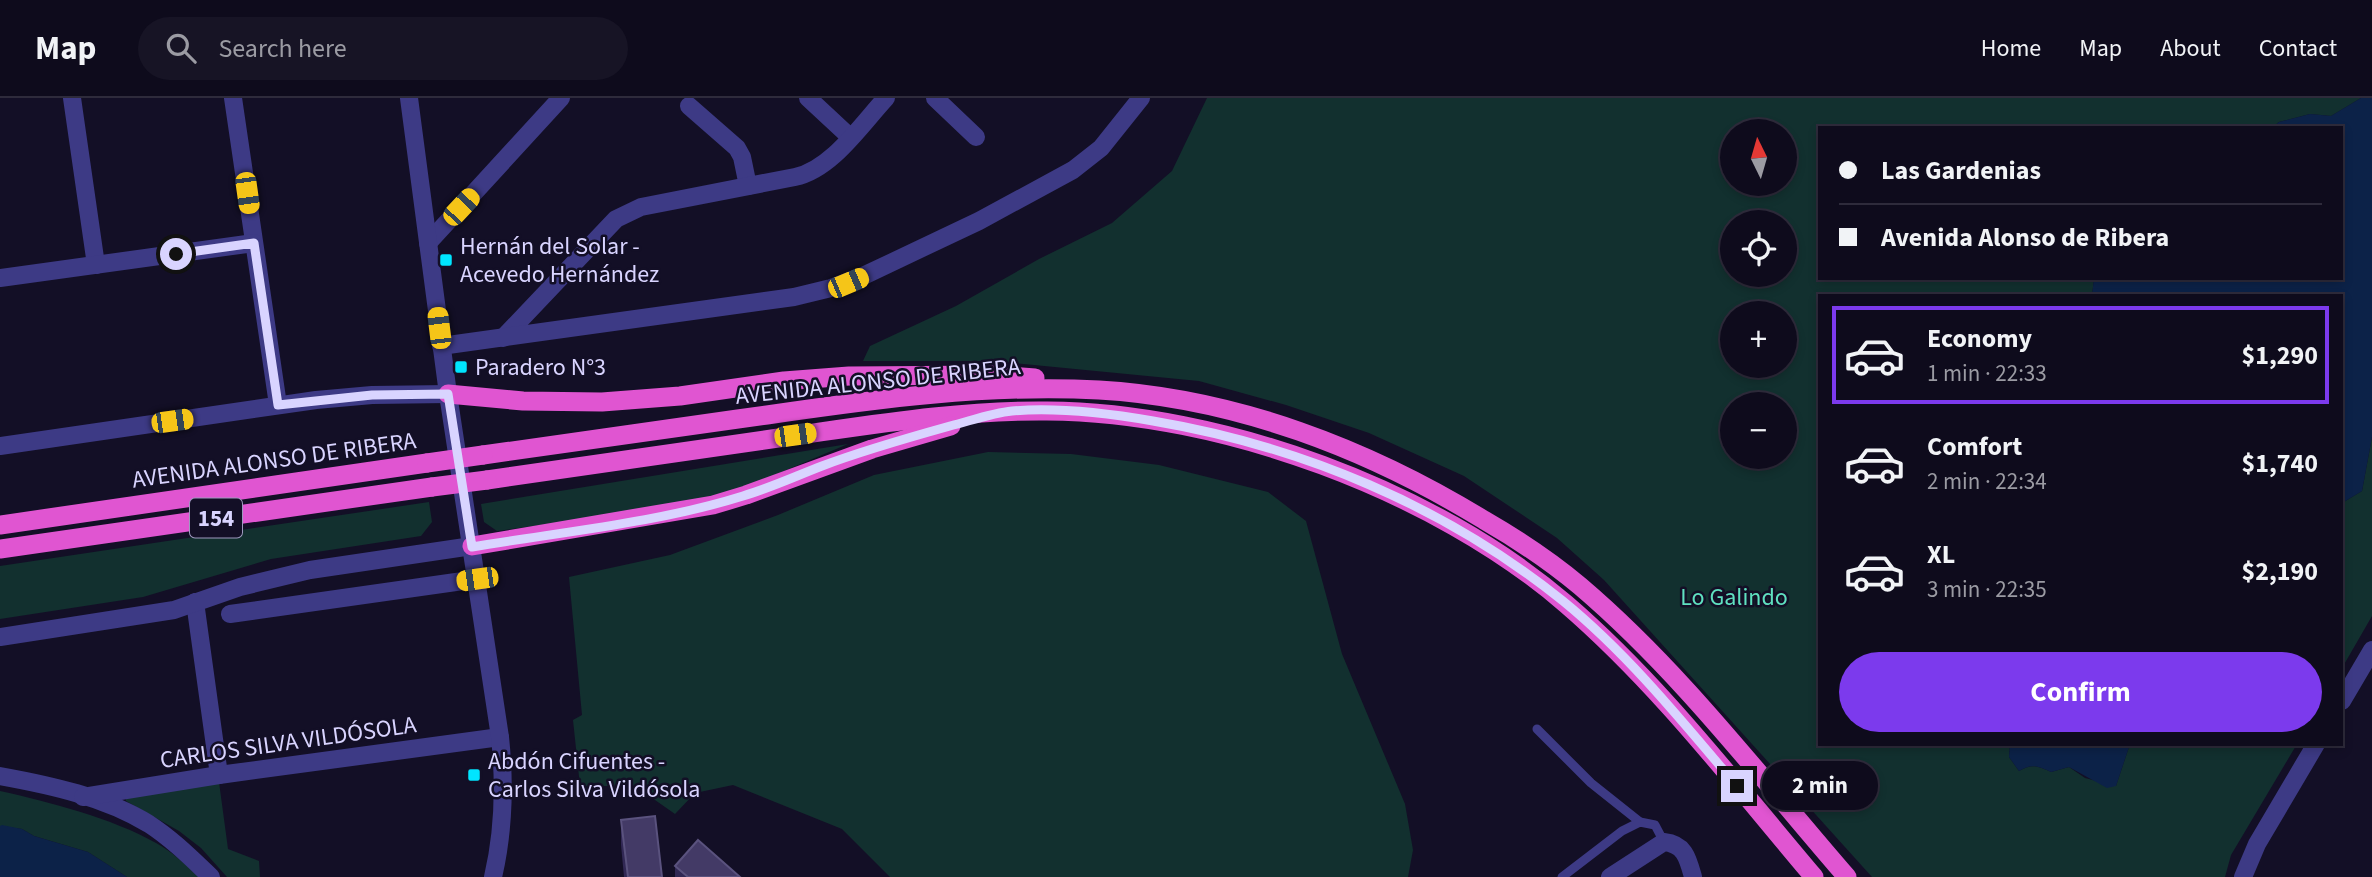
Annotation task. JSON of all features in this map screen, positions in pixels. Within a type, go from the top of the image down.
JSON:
[{"type":"highway","points":[[448,394],[523,401],[602,402],[680,396],[805,379],[896,375],[993,375],[1032,378],[1102,390]]},
{"type":"highway","name":"AVENIDA ALONSO DE RIBERA","points":[[0,525],[887,399],[998,390],[1102,390],[1217,408],[1310,435],[1417,481],[1502,530],[1577,584],[1654,656],[1847,877]]},
{"type":"highway","points":[[472,547],[713,505],[872,449],[1010,411]]},
{"type":"highway","name":"AVENIDA ALONSO DE RIBERA","points":[[0,549],[858,427],[1010,411],[1091,413],[1218,433],[1326,466],[1439,519],[1519,569],[1563,601],[1589,624],[1681,721],[1814,877]]},
{"type":"street","points":[[72,98],[96,265]]},
{"type":"street","points":[[233,98],[278,405]]},
{"type":"street","points":[[409,98],[441,346],[500,737],[503,812],[494,877]]},
{"type":"street","points":[[428,243],[561,98]]},
{"type":"street","points":[[808,98],[850,137]]},
{"type":"street","points":[[503,338],[616,219],[640,207],[813,172],[830,159],[886,98]]},
{"type":"street","points":[[935,98],[976,137]]},
{"type":"street","points":[[441,346],[794,297],[848,283],[979,221],[1073,170],[1101,148],[1141,98]]},
{"type":"street","points":[[689,106],[737,148],[742,157],[748,186]]},
{"type":"street","points":[[0,278],[254,243]]},
{"type":"street","points":[[0,446],[278,405],[372,395],[448,394]]},
{"type":"street","points":[[0,637],[174,610],[262,580],[296,572],[472,547]]},
{"type":"street","points":[[230,614],[477,579]]},
{"type":"street","points":[[195,602],[219,775]]},
{"type":"street","points":[[2343,699],[2371,655]]},
{"type":"street","name":"CARLOS SILVA VILDÓSOLA","points":[[83,797],[219,775],[500,737]]},
{"type":"street","points":[[2243,877],[2257,844],[2315,746]]},
{"type":"street","points":[[0,776],[83,797],[121,810],[148,824],[176,844],[211,877]]},
{"type":"street","points":[[1610,877],[1664,842],[1671,842],[1682,848],[1693,877]]},
{"type":"lane","points":[[1537,729],[1591,783],[1640,822],[1655,825],[1664,842]]},
{"type":"lane","points":[[1562,877],[1622,831],[1640,822]]},
{"type":"green space","name":"Lo Galindo","points":[[1207,98],[2361,98],[2331,116],[2310,114],[2279,122],[2274,126],[1818,126],[1818,280],[2094,280],[2092,294],[1818,294],[1818,746],[2010,746],[2009,757],[2019,771],[2031,766],[2051,772],[2069,767],[2085,778],[2116,786],[2129,746],[2296,746],[2231,855],[2225,877],[1872,877],[1604,580],[1557,538],[1464,476],[1369,433],[1286,405],[1199,381],[992,361],[863,361],[870,346],[956,306],[1039,259],[1112,223],[1172,171]]},
{"type":"green space","points":[[2372,437],[2372,616],[2343,666],[2343,502],[2362,491]]},
{"type":"green space","points":[[848,444],[739,490],[672,507],[497,531],[484,522],[481,504]]},
{"type":"green space","points":[[988,452],[1071,454],[1159,465],[1268,492],[1306,521],[1342,654],[1405,804],[1413,850],[1408,877],[890,877],[842,829],[733,785],[695,793],[675,814],[635,786],[580,786],[573,720],[582,715],[569,577],[670,555],[778,515],[874,475]]},
{"type":"green space","points":[[429,502],[432,522],[421,536],[271,559],[143,597],[0,619],[0,566]]},
{"type":"green space","points":[[219,782],[228,849],[259,861],[260,877],[227,877],[201,848],[179,831],[126,801],[126,797]]},
{"type":"green space","points":[[0,791],[100,818],[139,834],[162,846],[199,877],[127,877],[88,852],[34,836],[22,829],[0,826]]},
{"type":"water","points":[[2361,98],[2372,98],[2372,437],[2362,491],[2343,502],[2343,294],[2092,294],[2094,280],[2343,280],[2343,126],[2274,126],[2279,122],[2310,114],[2331,116]]},
{"type":"water","points":[[2010,746],[2129,746],[2116,786],[2107,788],[2069,767],[2051,772],[2031,766],[2019,771],[2009,757]]},
{"type":"water","points":[[2,825],[22,829],[34,836],[88,852],[127,877],[0,877]]},
{"type":"building","points":[[655,816],[662,877],[628,877],[621,820]]},
{"type":"building","points":[[698,840],[740,877],[688,877],[675,866]]},
{"type":"place","name":"Hernán del Solar - Acevedo Hernández","points":[[446,260]]},
{"type":"place","name":"Paradero N°3","points":[[461,367]]},
{"type":"place","name":"Abdón Cifuentes - Carlos Silva Vildósola","points":[[474,775]]},
{"type":"route","points":[[176,254],[254,243],[278,405],[372,395],[448,394],[472,547],[713,505],[872,449],[1010,411],[1091,413],[1218,433],[1326,466],[1430,513],[1499,554],[1563,601],[1589,624],[1646,681],[1737,786]]}]
